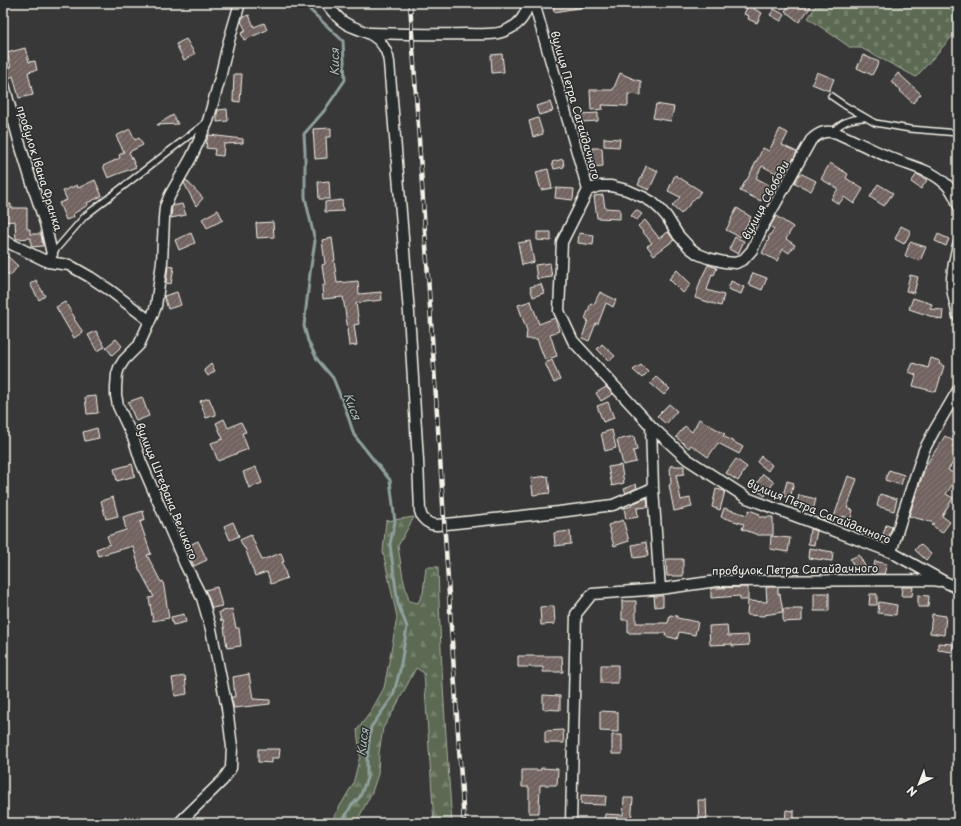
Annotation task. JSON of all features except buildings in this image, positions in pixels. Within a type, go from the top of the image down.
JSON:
[{"type":"street","name":"вулиця Штефана Великого","points":[[179,823],[223,780],[231,768],[232,747],[227,708],[211,629],[204,603],[185,564],[117,401],[116,387],[119,368],[124,360],[139,344],[153,314],[157,299],[162,262],[165,207],[170,195],[191,158],[208,121],[240,3]]},
{"type":"street","points":[[326,3],[345,23],[369,34],[379,41],[388,56],[409,313],[420,508],[422,517],[428,523],[437,525],[613,505],[653,488]]},
{"type":"street","points":[[369,34],[488,34],[502,32],[511,29],[519,23],[525,14],[528,3]]},
{"type":"street","name":"вулиця Петра Сагайдачного","points":[[534,3],[588,190],[562,242],[559,311],[573,341],[651,426],[687,459],[748,498],[891,552],[958,588]]},
{"type":"street","name":"провулок Івана Франка","points":[[3,81],[23,156],[45,223],[50,258]]},
{"type":"street","name":"вулиця Свободи","points":[[588,190],[599,186],[611,186],[627,190],[643,197],[656,205],[664,213],[678,235],[698,254],[724,262],[736,263],[744,259],[752,250],[763,226],[811,140],[824,132],[832,132]]},
{"type":"street","points":[[832,132],[937,177],[951,190],[958,205]]},
{"type":"street","points":[[3,240],[69,265],[111,291],[150,321]]},
{"type":"street","points":[[958,244],[955,256],[952,287],[958,316]]},
{"type":"street","points":[[891,552],[924,450],[958,390]]},
{"type":"street","points":[[651,426],[653,488],[660,589]]},
{"type":"street","name":"провулок Петра Сагайдачного","points":[[571,823],[576,614],[592,594],[660,589],[717,581],[931,580],[945,582]]},
{"type":"lane","points":[[831,96],[875,123],[939,132],[958,133]]},
{"type":"lane","points":[[832,132],[845,121],[853,118],[864,117]]},
{"type":"lane","points":[[50,258],[85,216],[208,121]]},
{"type":"green space","points":[[818,3],[943,3],[958,17],[958,30],[916,77],[861,48],[851,48],[808,18]]},
{"type":"green space","points":[[414,517],[398,546],[403,578],[409,601],[418,603],[423,593],[426,567],[438,567],[445,727],[452,823],[434,823],[424,673],[416,668],[383,728],[379,753],[378,774],[372,792],[356,823],[330,823],[353,784],[360,756],[357,730],[370,713],[384,688],[392,646],[397,617],[383,552],[386,521]]},
{"type":"waterway","name":"Кися","points":[[306,3],[311,11],[343,41],[345,80],[324,111],[304,134],[305,197],[315,241],[304,326],[308,341],[317,359],[333,378],[354,435],[390,480],[395,522],[390,544],[398,604],[407,627],[400,670],[393,696],[371,727],[367,757],[367,778],[360,797],[351,806],[342,823]]},
{"type":"railway","points":[[410,3],[464,823]]}]
